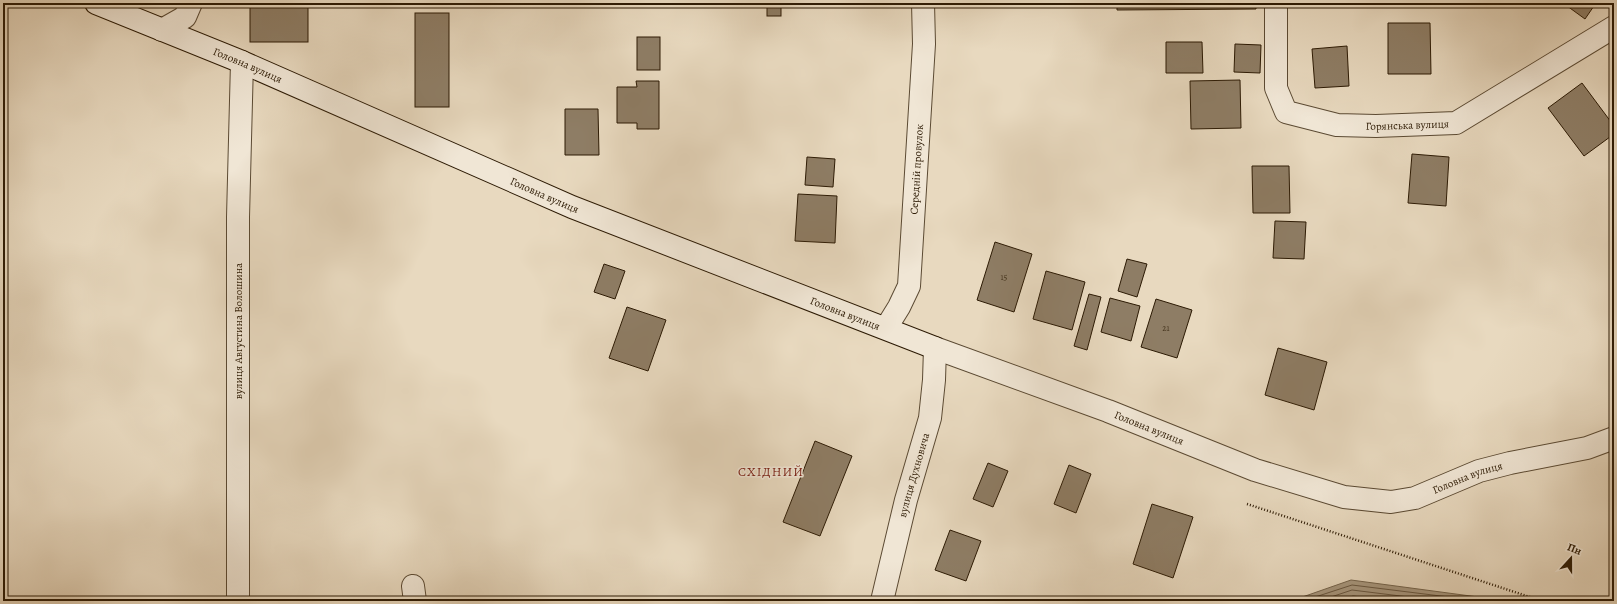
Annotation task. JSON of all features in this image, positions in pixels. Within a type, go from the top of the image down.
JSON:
[{"type":"street","name":"Головна вулиця","points":[[96,3],[242,62],[572,207],[936,348],[1108,410],[1256,470],[1344,497],[1391,502],[1415,498],[1479,471],[1510,463],[1587,448],[1614,438]]},
{"type":"street","points":[[162,30],[185,17],[191,3]]},
{"type":"street","name":"Середній провулок","points":[[886,328],[900,307],[909,286],[924,44],[923,3]]},
{"type":"street","name":"Горянська вулиця","points":[[1276,3],[1276,88],[1286,112],[1337,124],[1376,126],[1456,123],[1614,27]]},
{"type":"street","name":"вулиця Августина Волошина","points":[[238,601],[238,217],[242,62]]},
{"type":"street","name":"вулиця Духновича","points":[[882,601],[906,500],[930,418],[936,348]]},
{"type":"path","points":[[1246,504],[1542,601]]},
{"type":"water","points":[[1351,580],[1493,599],[1497,601],[1291,601]]},
{"type":"building","points":[[250,3],[308,3],[308,42],[250,42]]},
{"type":"building","points":[[767,3],[781,3],[781,16],[767,16]]},
{"type":"building","points":[[1117,3],[1267,4],[1256,4],[1256,9],[1117,10]]},
{"type":"building","points":[[1563,3],[1596,3],[1585,19]]},
{"type":"building","points":[[415,13],[449,13],[449,107],[415,107]]},
{"type":"building","points":[[1388,23],[1430,23],[1431,74],[1388,74]]},
{"type":"building","points":[[637,37],[660,37],[660,70],[637,70]]},
{"type":"building","points":[[1166,42],[1202,42],[1203,73],[1166,73]]},
{"type":"building","points":[[1235,44],[1261,45],[1260,73],[1234,72]]},
{"type":"building","points":[[1347,46],[1349,86],[1315,88],[1312,49]]},
{"type":"building","points":[[1240,80],[1241,128],[1191,129],[1190,81]]},
{"type":"building","points":[[636,81],[659,81],[659,129],[637,129],[637,123],[617,123],[617,87],[637,87]]},
{"type":"building","points":[[1582,83],[1614,126],[1614,134],[1584,156],[1548,108]]},
{"type":"building","points":[[565,109],[598,109],[599,155],[565,155]]},
{"type":"building","points":[[1412,154],[1449,157],[1446,206],[1408,203]]},
{"type":"building","points":[[807,157],[835,159],[833,187],[805,185]]},
{"type":"building","points":[[1252,166],[1289,166],[1290,213],[1253,213]]},
{"type":"building","points":[[798,194],[837,196],[835,243],[795,241]]},
{"type":"building","points":[[1275,221],[1306,222],[1304,259],[1273,258]]},
{"type":"building","points":[[995,242],[1032,254],[1014,312],[977,300]]},
{"type":"building","points":[[1127,259],[1147,264],[1137,297],[1118,291]]},
{"type":"building","points":[[604,264],[625,271],[615,299],[594,292]]},
{"type":"building","points":[[1046,271],[1085,282],[1072,330],[1033,319]]},
{"type":"building","points":[[1089,294],[1101,297],[1087,350],[1074,346]]},
{"type":"building","points":[[1110,298],[1140,306],[1131,341],[1101,332]]},
{"type":"building","points":[[1156,299],[1192,310],[1177,358],[1141,347]]},
{"type":"building","points":[[627,307],[666,320],[648,371],[609,358]]},
{"type":"building","points":[[1278,348],[1327,362],[1314,410],[1265,395]]},
{"type":"building","points":[[815,441],[852,456],[820,536],[783,522]]},
{"type":"building","points":[[988,463],[1008,471],[993,507],[973,499]]},
{"type":"building","points":[[1069,465],[1091,474],[1076,513],[1054,504]]},
{"type":"building","points":[[1152,504],[1193,517],[1173,578],[1133,564]]},
{"type":"building","points":[[950,530],[981,541],[966,581],[935,570]]},
{"type":"district","name":"СХІДНИЙ","points":[[771,471]]}]
